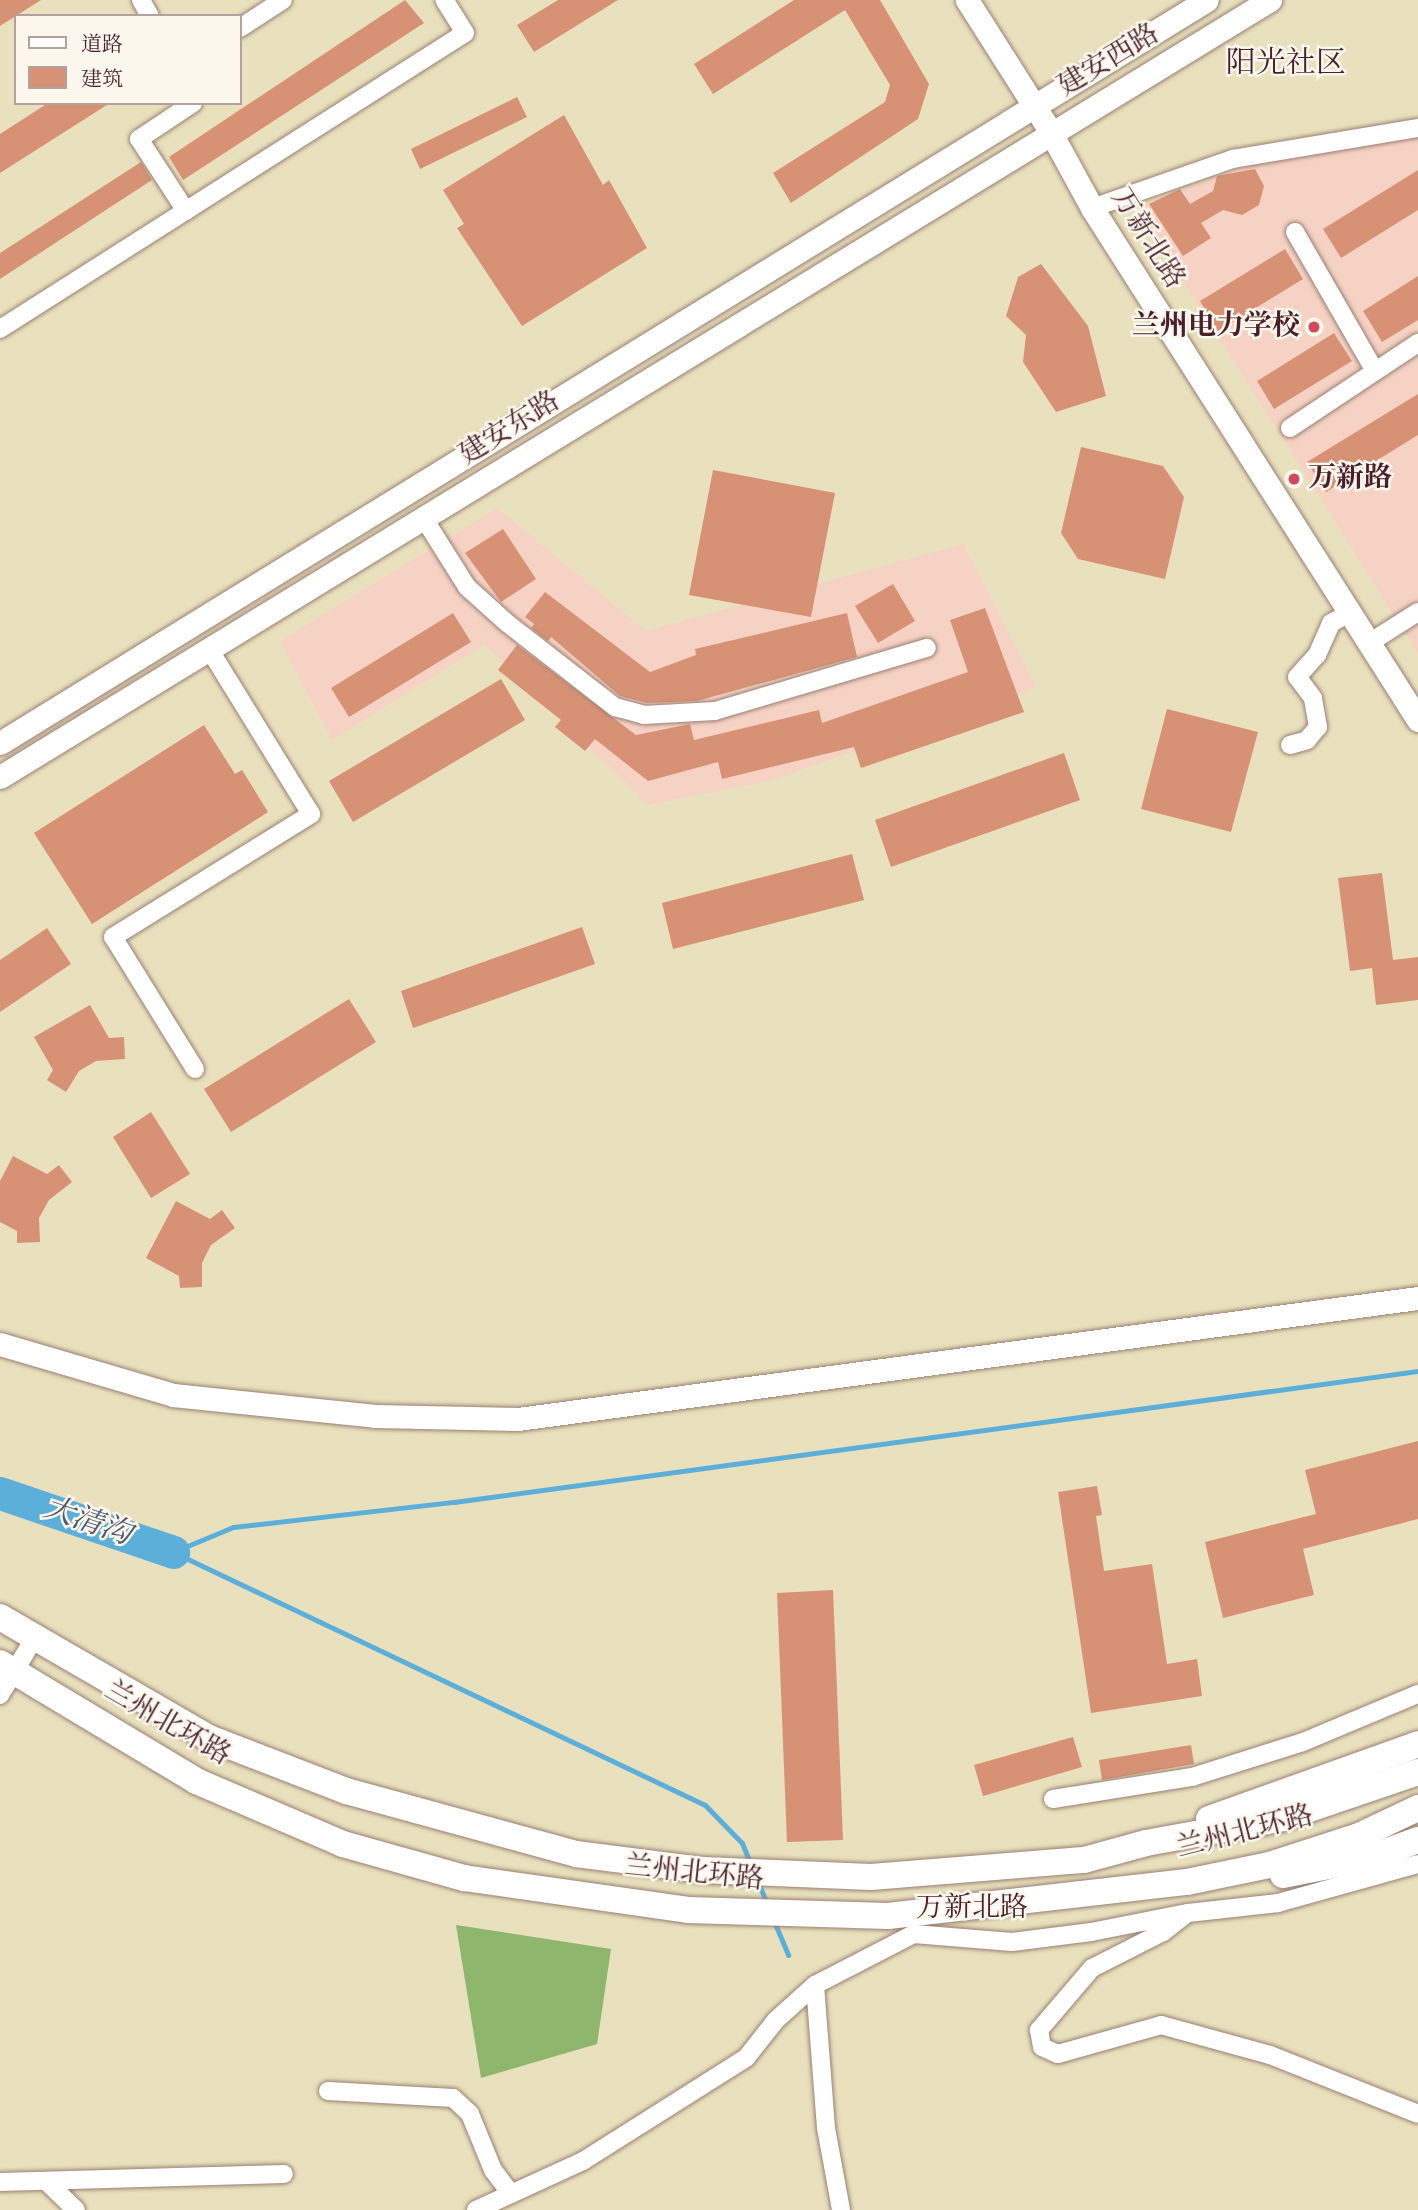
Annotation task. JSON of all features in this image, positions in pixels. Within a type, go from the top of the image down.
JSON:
[{"type":"highway","name":"兰州北环路","points":[[0,1617],[209,1738],[346,1791],[576,1854],[786,1876],[926,1875],[1084,1860],[1146,1843],[1283,1818],[1418,1772]]},
{"type":"highway","name":"兰州北环路","points":[[7,1667],[197,1781],[343,1844],[464,1878],[716,1911],[816,1917],[914,1913],[1187,1882],[1269,1865],[1359,1836],[1418,1808]]},
{"type":"highway","points":[[1146,1843],[1418,1744]]},
{"type":"highway","points":[[1187,1882],[1266,1879],[1369,1858],[1418,1840]]},
{"type":"main road","name":"万新北路","points":[[967,0],[1036,107],[1091,208],[1418,720]]},
{"type":"main road","name":"建安西路","points":[[1036,107],[1207,0]]},
{"type":"main road","name":"建安西路","points":[[1050,131],[1270,0]]},
{"type":"main road","name":"建安东路","points":[[0,744],[1036,107]]},
{"type":"main road","name":"建安东路","points":[[0,777],[1050,131]]},
{"type":"main road","points":[[0,1344],[173,1395],[375,1416],[518,1419],[1418,1298]]},
{"type":"street","points":[[242,27],[283,0]]},
{"type":"street","points":[[0,329],[465,33],[444,0]]},
{"type":"street","points":[[186,211],[139,139],[190,105]]},
{"type":"street","points":[[1091,208],[1233,159],[1418,128]]},
{"type":"street","points":[[1295,232],[1376,371]]},
{"type":"street","points":[[1290,428],[1418,343]]},
{"type":"street","points":[[423,517],[467,587],[497,614],[615,707],[644,715],[715,711],[927,648]]},
{"type":"street","points":[[1290,745],[1307,740],[1318,727],[1313,698],[1297,677],[1317,656],[1331,624],[1350,612]]},
{"type":"street","points":[[1369,643],[1418,612]]},
{"type":"street","points":[[195,1069],[113,937],[311,814],[209,649]]},
{"type":"street","points":[[0,1695],[7,1667],[34,1637]]},
{"type":"street","points":[[1053,1799],[1192,1777],[1303,1742],[1418,1694]]},
{"type":"street","name":"万新北路","points":[[476,2210],[583,2161],[746,2058],[776,2020],[816,1985],[914,1934],[1012,1942],[1188,1913],[1278,1903],[1418,1864]]},
{"type":"street","points":[[1188,1913],[1163,1932],[1092,1968],[1039,2031],[1042,2047],[1058,2054],[1161,2025],[1270,2055],[1418,2114]]},
{"type":"street","points":[[816,1985],[827,2128],[841,2210]]},
{"type":"street","points":[[328,2091],[453,2098],[470,2114],[493,2170],[511,2194]]},
{"type":"street","points":[[0,2182],[284,2174]]},
{"type":"street","points":[[47,2182],[76,2210]]},
{"type":"shaded area","name":"兰州电力学校","points":[[1418,128],[1418,653],[1137,208],[1284,151]]},
{"type":"shaded area","points":[[497,508],[646,631],[963,544],[1036,687],[773,780],[648,805],[485,644],[332,740],[280,641]]},
{"type":"green space","points":[[456,1925],[611,1949],[597,2044],[481,2078]]},
{"type":"building","points":[[0,0],[41,0],[19,14],[14,14],[14,17],[0,26]]},
{"type":"building","points":[[405,0],[424,23],[183,180],[169,157]]},
{"type":"building","points":[[558,0],[618,0],[534,52],[517,25]]},
{"type":"building","points":[[794,0],[880,0],[929,84],[918,119],[791,203],[773,173],[885,102],[890,85],[845,10],[713,94],[694,64]]},
{"type":"building","points":[[517,97],[527,117],[420,169],[411,149]]},
{"type":"building","points":[[45,105],[107,105],[0,173],[0,134]]},
{"type":"building","points":[[564,115],[603,185],[609,180],[647,248],[522,326],[457,228],[464,224],[443,190]]},
{"type":"building","points":[[141,162],[152,180],[0,279],[0,253]]},
{"type":"building","points":[[1255,169],[1264,186],[1259,205],[1242,215],[1223,210],[1201,223],[1211,238],[1183,256],[1149,204],[1180,189],[1190,204],[1213,191],[1217,176]]},
{"type":"building","points":[[1418,170],[1418,210],[1341,258],[1323,229]]},
{"type":"building","points":[[1285,249],[1303,279],[1218,331],[1200,301]]},
{"type":"building","points":[[1041,264],[1088,326],[1106,396],[1056,412],[1023,362],[1026,335],[1006,316],[1018,277]]},
{"type":"building","points":[[1418,276],[1418,320],[1382,342],[1363,311]]},
{"type":"building","points":[[1334,333],[1352,361],[1274,409],[1257,381]]},
{"type":"building","points":[[1418,394],[1418,435],[1326,492],[1307,462]]},
{"type":"building","points":[[1081,447],[1163,466],[1184,497],[1165,579],[1078,559],[1061,533]]},
{"type":"building","points":[[713,470],[835,493],[811,617],[689,595]]},
{"type":"building","points":[[503,529],[536,579],[501,602],[465,553]]},
{"type":"building","points":[[893,584],[915,621],[878,643],[855,606]]},
{"type":"building","points":[[545,592],[650,672],[696,655],[695,649],[847,613],[857,657],[697,701],[647,703],[620,696],[551,637],[548,641],[531,628],[534,624],[525,617]]},
{"type":"building","points":[[985,608],[1024,712],[861,768],[854,747],[722,779],[718,762],[648,781],[595,739],[585,751],[555,727],[561,720],[498,670],[517,645],[636,735],[690,724],[694,740],[819,710],[822,723],[968,672],[950,620]]},
{"type":"building","points":[[453,613],[471,642],[349,717],[331,688]]},
{"type":"building","points":[[501,679],[525,720],[353,822],[329,781]]},
{"type":"building","points":[[1167,709],[1258,732],[1231,832],[1141,809]]},
{"type":"building","points":[[204,725],[235,774],[242,770],[268,812],[92,924],[34,833]]},
{"type":"building","points":[[1064,753],[1080,800],[891,867],[875,820]]},
{"type":"building","points":[[852,854],[864,900],[673,949],[662,903]]},
{"type":"building","points":[[1382,873],[1393,960],[1418,957],[1418,1000],[1376,1005],[1372,968],[1350,971],[1338,878]]},
{"type":"building","points":[[582,927],[595,964],[413,1028],[401,991]]},
{"type":"building","points":[[47,928],[71,964],[0,1012],[0,960]]},
{"type":"building","points":[[349,999],[376,1042],[231,1132],[204,1089]]},
{"type":"building","points":[[90,1005],[109,1038],[124,1037],[125,1059],[96,1061],[79,1071],[66,1092],[47,1080],[53,1070],[34,1037]]},
{"type":"building","points":[[151,1112],[190,1174],[151,1198],[113,1137]]},
{"type":"building","points":[[13,1156],[47,1174],[59,1165],[72,1182],[49,1200],[39,1218],[40,1242],[17,1243],[17,1231],[0,1222],[0,1181]]},
{"type":"building","points":[[176,1201],[210,1219],[222,1210],[235,1228],[211,1245],[202,1263],[202,1287],[180,1288],[179,1276],[146,1258]]},
{"type":"building","points":[[1418,1441],[1418,1519],[1303,1549],[1314,1595],[1223,1618],[1205,1542],[1316,1514],[1305,1470]]},
{"type":"building","points":[[1097,1486],[1102,1515],[1096,1516],[1104,1571],[1152,1564],[1167,1664],[1197,1659],[1202,1696],[1091,1713],[1058,1492]]},
{"type":"building","points":[[833,1590],[843,1840],[787,1842],[777,1593]]},
{"type":"building","points":[[1073,1737],[1082,1767],[983,1796],[974,1765]]},
{"type":"building","points":[[1191,1745],[1194,1764],[1102,1780],[1099,1760]]},
{"type":"waterway","points":[[173,1552],[233,1527],[454,1502],[1418,1371]]},
{"type":"waterway","name":"大清沟","points":[[0,1493],[173,1552]]},
{"type":"waterway","points":[[173,1552],[705,1805],[742,1843],[751,1865]]},
{"type":"waterway","points":[[757,1880],[767,1904]]},
{"type":"waterway","points":[[773,1919],[788,1955]]},
{"type":"place","name":"兰州电力学校","points":[[1314,327]]},
{"type":"place","name":"万新路","points":[[1294,479]]},
{"type":"district","name":"阳光社区","points":[[1286,64]]}]
